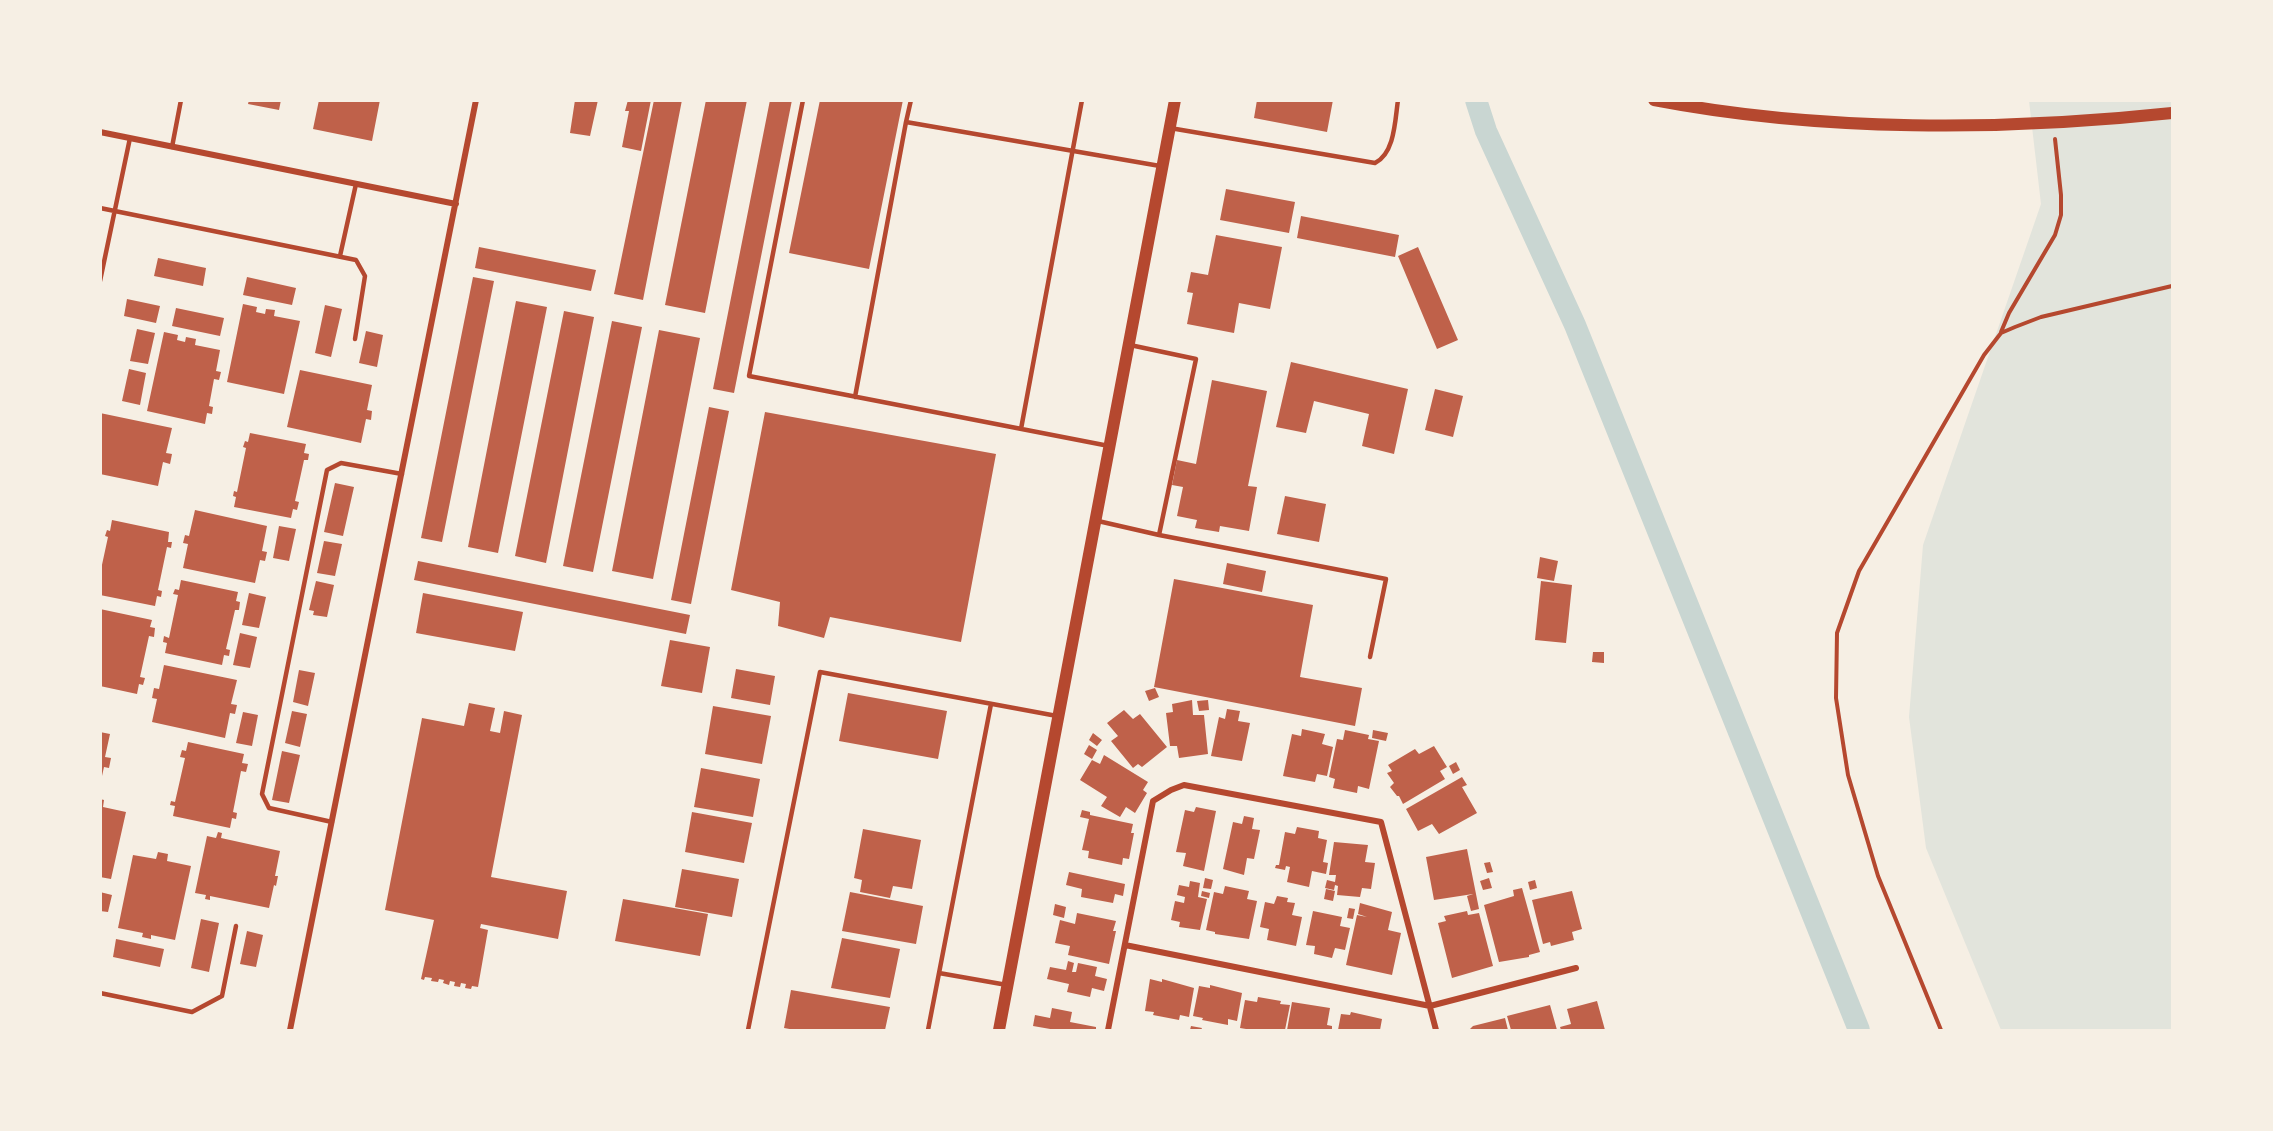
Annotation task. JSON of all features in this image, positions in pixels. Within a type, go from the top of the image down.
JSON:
[{"type":"main road","points":[[999,1030],[1175,100]]},
{"type":"main road","points":[[1654,100],[1774,116],[1849,123],[1943,126],[2052,123],[2172,113]]},
{"type":"street","points":[[290,1030],[476,100]]},
{"type":"street","points":[[100,132],[456,204]]},
{"type":"street","points":[[1108,1030],[1153,801],[1184,785],[1381,822],[1436,1030]]},
{"type":"street","points":[[1125,945],[1430,1006],[1576,968]]},
{"type":"lane","points":[[172,147],[181,100]]},
{"type":"lane","points":[[803,100],[749,376],[1109,446]]},
{"type":"lane","points":[[855,397],[911,100]]},
{"type":"lane","points":[[1021,429],[1082,100]]},
{"type":"lane","points":[[1170,128],[1375,163],[1386,152],[1390,144],[1398,100]]},
{"type":"lane","points":[[906,122],[1163,166]]},
{"type":"lane","points":[[100,280],[130,138]]},
{"type":"lane","points":[[340,256],[356,184]]},
{"type":"lane","points":[[100,208],[356,260],[364,276],[356,339]]},
{"type":"lane","points":[[1129,344],[1196,359],[1160,534]]},
{"type":"lane","points":[[332,822],[269,808],[262,794],[327,470],[341,463],[402,474]]},
{"type":"lane","points":[[1095,520],[1386,579],[1370,657]]},
{"type":"lane","points":[[748,1030],[820,672],[1058,716]]},
{"type":"lane","points":[[928,1030],[991,704]]},
{"type":"lane","points":[[100,993],[192,1012],[222,996],[236,926]]},
{"type":"lane","points":[[939,973],[1007,985]]},
{"type":"path","points":[[1941,1030],[1878,876],[1848,775],[1836,698],[1837,633],[1859,571],[1984,355],[2001,333],[2009,313],[2055,235],[2061,215],[2052,123]]},
{"type":"path","points":[[2001,333],[2041,317],[2172,286]]},
{"type":"shaded area","points":[[2029,101],[2172,101],[2172,1030],[2001,1030],[1926,848],[1909,717],[1923,545],[2041,204]]},
{"type":"building","points":[[249,100],[281,100],[279,110],[248,104]]},
{"type":"building","points":[[319,100],[380,100],[372,141],[313,129]]},
{"type":"building","points":[[575,100],[598,100],[590,136],[570,133]]},
{"type":"building","points":[[628,100],[651,100],[641,151],[622,147],[629,111],[625,111]]},
{"type":"building","points":[[654,100],[682,100],[643,300],[614,294]]},
{"type":"building","points":[[706,100],[747,100],[705,313],[665,305]]},
{"type":"building","points":[[770,100],[792,100],[734,393],[713,389]]},
{"type":"building","points":[[820,100],[903,100],[869,269],[789,253]]},
{"type":"building","points":[[1257,100],[1333,100],[1327,132],[1254,118]]},
{"type":"building","points":[[1226,189],[1295,202],[1289,233],[1220,220]]},
{"type":"building","points":[[1301,216],[1399,235],[1395,257],[1297,238]]},
{"type":"building","points":[[1216,235],[1282,247],[1270,309],[1239,303],[1234,333],[1187,324],[1193,293],[1187,292],[1191,272],[1208,275]]},
{"type":"building","points":[[479,247],[596,270],[591,291],[475,268]]},
{"type":"building","points":[[1418,247],[1458,340],[1437,349],[1398,256]]},
{"type":"building","points":[[158,258],[206,268],[203,286],[154,276]]},
{"type":"building","points":[[247,277],[296,288],[292,305],[243,295]]},
{"type":"building","points":[[473,277],[494,281],[442,542],[421,538]]},
{"type":"building","points":[[127,299],[160,306],[156,323],[124,316]]},
{"type":"building","points":[[516,301],[547,307],[498,553],[468,547]]},
{"type":"building","points":[[243,304],[257,307],[256,312],[265,314],[266,309],[275,310],[274,316],[300,321],[284,394],[227,382]]},
{"type":"building","points":[[325,305],[342,309],[331,357],[315,353]]},
{"type":"building","points":[[176,308],[224,318],[220,336],[172,326]]},
{"type":"building","points":[[564,311],[594,317],[546,563],[515,556]]},
{"type":"building","points":[[612,321],[642,327],[593,572],[563,566]]},
{"type":"building","points":[[137,329],[155,333],[148,364],[130,361]]},
{"type":"building","points":[[659,330],[700,338],[653,579],[612,571]]},
{"type":"building","points":[[366,331],[383,335],[377,367],[359,363]]},
{"type":"building","points":[[164,332],[178,335],[177,340],[185,342],[186,337],[196,339],[195,345],[220,350],[216,371],[221,372],[219,380],[214,379],[209,406],[213,407],[212,414],[207,413],[205,424],[147,411]]},
{"type":"building","points":[[1291,362],[1408,389],[1394,454],[1362,446],[1369,414],[1314,401],[1306,433],[1276,427]]},
{"type":"building","points":[[129,369],[146,373],[140,405],[122,401]]},
{"type":"building","points":[[300,370],[372,385],[367,410],[372,411],[371,420],[366,419],[361,443],[287,427]]},
{"type":"building","points":[[1212,380],[1267,391],[1248,486],[1257,487],[1249,531],[1220,526],[1219,532],[1195,528],[1197,520],[1177,516],[1183,487],[1172,485],[1177,460],[1196,464]]},
{"type":"building","points":[[1435,389],[1463,396],[1453,437],[1425,430]]},
{"type":"building","points":[[709,407],[729,411],[691,604],[671,600]]},
{"type":"building","points":[[765,412],[996,454],[961,642],[830,617],[824,638],[778,626],[780,602],[731,590]]},
{"type":"building","points":[[100,413],[172,428],[166,453],[172,454],[170,464],[163,462],[158,486],[100,474]]},
{"type":"building","points":[[250,433],[306,444],[304,453],[309,454],[308,460],[304,460],[295,501],[299,502],[297,510],[293,509],[291,518],[234,507],[236,497],[233,496],[234,491],[237,492],[246,448],[243,447],[245,441],[248,442]]},
{"type":"building","points":[[335,483],[354,487],[343,536],[324,532]]},
{"type":"building","points":[[1285,496],[1326,504],[1319,542],[1277,534]]},
{"type":"building","points":[[195,510],[267,526],[262,551],[267,552],[265,561],[260,560],[255,583],[183,568],[188,544],[183,543],[185,535],[189,536]]},
{"type":"building","points":[[112,520],[169,532],[168,542],[172,542],[171,548],[167,547],[158,590],[162,591],[161,597],[157,596],[155,606],[100,595],[100,574],[108,537],[105,536],[107,530],[110,531]]},
{"type":"building","points":[[279,526],[296,529],[289,561],[273,558]]},
{"type":"building","points":[[324,541],[342,544],[335,576],[317,573]]},
{"type":"building","points":[[1540,557],[1558,561],[1554,581],[1537,578]]},
{"type":"building","points":[[418,561],[690,615],[686,634],[414,580]]},
{"type":"building","points":[[1227,563],[1266,571],[1262,592],[1223,584]]},
{"type":"building","points":[[1174,579],[1313,605],[1300,677],[1362,688],[1355,726],[1154,687]]},
{"type":"building","points":[[181,580],[238,592],[236,601],[240,602],[239,610],[235,610],[226,649],[230,650],[229,656],[224,655],[222,665],[165,653],[167,643],[163,642],[164,636],[169,638],[178,595],[173,594],[175,589],[179,590]]},
{"type":"building","points":[[316,581],[334,585],[327,617],[313,615],[314,611],[309,610]]},
{"type":"building","points":[[1541,581],[1572,585],[1566,643],[1535,640]]},
{"type":"building","points":[[249,593],[266,597],[259,628],[242,625]]},
{"type":"building","points":[[423,593],[523,612],[515,651],[416,633]]},
{"type":"building","points":[[100,609],[152,620],[150,627],[155,628],[154,637],[149,636],[140,677],[145,678],[143,685],[139,684],[137,694],[100,686]]},
{"type":"building","points":[[240,633],[257,637],[250,668],[233,665]]},
{"type":"building","points":[[670,640],[710,647],[702,693],[661,686]]},
{"type":"building","points":[[1593,652],[1604,652],[1604,663],[1592,662]]},
{"type":"building","points":[[164,665],[237,680],[231,704],[237,705],[235,714],[230,713],[225,738],[152,722],[157,699],[152,698],[154,688],[159,689]]},
{"type":"building","points":[[736,669],[775,676],[770,705],[731,698]]},
{"type":"building","points":[[299,670],[315,673],[308,706],[293,702]]},
{"type":"building","points":[[1155,688],[1159,697],[1149,701],[1145,691]]},
{"type":"building","points":[[848,693],[947,711],[938,759],[839,741]]},
{"type":"building","points":[[1192,700],[1193,715],[1204,715],[1208,754],[1179,758],[1177,746],[1170,746],[1166,713],[1173,712],[1172,704]]},
{"type":"building","points":[[1208,700],[1209,710],[1199,711],[1197,701]]},
{"type":"building","points":[[469,703],[495,708],[490,731],[500,733],[504,711],[522,715],[491,877],[567,891],[558,939],[481,924],[480,928],[488,930],[478,987],[472,986],[471,989],[465,988],[466,984],[461,983],[460,987],[454,986],[455,982],[450,981],[449,985],[443,983],[444,980],[439,979],[438,982],[431,981],[432,978],[421,979],[434,920],[385,910],[422,718],[464,726]]},
{"type":"building","points":[[713,706],[771,716],[762,764],[705,754]]},
{"type":"building","points":[[1227,709],[1240,711],[1238,721],[1250,723],[1242,761],[1211,756],[1219,717],[1225,719]]},
{"type":"building","points":[[1124,710],[1133,719],[1140,714],[1167,747],[1142,767],[1138,764],[1133,768],[1111,741],[1118,736],[1107,723]]},
{"type":"building","points":[[292,711],[307,714],[300,747],[285,743]]},
{"type":"building","points":[[243,712],[258,715],[252,746],[236,743]]},
{"type":"building","points":[[1302,729],[1325,734],[1322,744],[1333,747],[1327,776],[1317,774],[1315,782],[1283,776],[1292,734],[1301,736]]},
{"type":"building","points":[[1345,730],[1369,735],[1368,739],[1379,741],[1369,789],[1358,786],[1357,793],[1333,788],[1335,779],[1329,777],[1337,739],[1343,740]]},
{"type":"building","points":[[1373,730],[1388,733],[1386,741],[1372,738]]},
{"type":"building","points":[[100,732],[110,734],[105,757],[111,758],[109,768],[104,767],[102,776]]},
{"type":"building","points":[[1093,733],[1102,740],[1097,746],[1089,740]]},
{"type":"building","points":[[188,742],[244,754],[242,763],[248,764],[246,772],[241,771],[233,812],[237,813],[236,819],[232,818],[230,828],[173,816],[175,806],[170,805],[171,801],[175,802],[185,758],[180,757],[182,750],[186,751]]},
{"type":"building","points":[[1089,745],[1097,750],[1092,759],[1084,754]]},
{"type":"building","points":[[1434,746],[1447,767],[1440,771],[1445,779],[1403,804],[1390,787],[1394,783],[1387,773],[1392,771],[1388,765],[1415,749],[1419,754]]},
{"type":"building","points":[[282,751],[300,755],[289,803],[272,800]]},
{"type":"building","points":[[1104,755],[1148,782],[1143,790],[1147,793],[1135,813],[1126,807],[1120,817],[1101,806],[1107,797],[1080,780],[1092,760],[1100,764]]},
{"type":"building","points":[[1456,762],[1460,770],[1453,774],[1449,766]]},
{"type":"building","points":[[701,768],[760,779],[753,817],[694,807]]},
{"type":"building","points":[[1462,777],[1467,785],[1462,787],[1477,813],[1439,834],[1432,824],[1418,831],[1406,809]]},
{"type":"building","points":[[100,799],[104,800],[103,807],[126,812],[111,879],[100,877]]},
{"type":"building","points":[[1196,807],[1216,811],[1204,871],[1183,866],[1186,853],[1176,852],[1185,810],[1194,812]]},
{"type":"building","points":[[1082,810],[1090,812],[1090,815],[1133,824],[1131,833],[1134,833],[1129,859],[1123,858],[1122,865],[1088,858],[1089,851],[1082,850],[1089,819],[1080,817]]},
{"type":"building","points":[[692,812],[752,823],[744,863],[685,852]]},
{"type":"building","points":[[1244,816],[1254,818],[1252,829],[1260,830],[1254,859],[1247,858],[1244,875],[1223,869],[1233,822],[1242,824]]},
{"type":"building","points":[[1297,827],[1319,831],[1318,838],[1327,840],[1323,862],[1328,863],[1326,874],[1312,871],[1309,887],[1287,882],[1290,867],[1286,866],[1285,870],[1275,868],[1279,865],[1285,832],[1295,834]]},
{"type":"building","points":[[863,829],[921,840],[912,889],[893,886],[890,898],[860,892],[862,880],[854,878]]},
{"type":"building","points":[[218,832],[222,833],[221,838],[280,851],[275,876],[278,876],[269,908],[210,896],[210,900],[205,899],[206,895],[195,893],[207,836],[216,838]]},
{"type":"building","points":[[1334,842],[1368,845],[1365,862],[1375,863],[1371,889],[1362,888],[1360,897],[1337,895],[1338,886],[1335,885],[1334,890],[1325,888],[1327,880],[1335,882],[1336,875],[1329,875]]},
{"type":"building","points":[[1467,849],[1479,909],[1471,911],[1467,896],[1473,894],[1434,900],[1426,857]]},
{"type":"building","points":[[158,852],[168,854],[167,861],[191,866],[175,940],[151,935],[151,939],[142,937],[143,933],[118,928],[133,855],[156,859]]},
{"type":"building","points":[[1490,862],[1493,872],[1487,873],[1484,863]]},
{"type":"building","points":[[682,869],[739,879],[732,917],[675,907]]},
{"type":"building","points":[[1069,872],[1125,884],[1123,896],[1115,894],[1113,903],[1081,897],[1082,889],[1066,885]]},
{"type":"building","points":[[1205,878],[1213,880],[1211,889],[1203,888]]},
{"type":"building","points":[[1489,878],[1492,888],[1483,890],[1480,881]]},
{"type":"building","points":[[1535,880],[1537,888],[1530,890],[1528,882]]},
{"type":"building","points":[[1190,881],[1200,883],[1198,897],[1207,899],[1200,930],[1179,927],[1180,922],[1171,920],[1175,901],[1184,903],[1185,897],[1177,895],[1179,885],[1189,887]]},
{"type":"building","points":[[1225,886],[1249,891],[1247,899],[1257,901],[1249,939],[1215,934],[1215,932],[1206,930],[1214,892],[1223,894]]},
{"type":"building","points":[[1522,888],[1540,952],[1529,955],[1529,957],[1499,962],[1484,905],[1514,896],[1513,890]]},
{"type":"building","points":[[1326,889],[1335,891],[1333,901],[1324,899]]},
{"type":"building","points":[[1202,891],[1210,893],[1209,898],[1201,896]]},
{"type":"building","points":[[1572,891],[1582,929],[1572,932],[1574,940],[1551,946],[1550,942],[1543,944],[1532,900]]},
{"type":"building","points":[[100,892],[112,895],[108,912],[100,911]]},
{"type":"building","points":[[850,892],[923,906],[916,944],[842,931]]},
{"type":"building","points":[[1277,896],[1288,898],[1287,902],[1295,903],[1292,915],[1302,917],[1296,946],[1267,940],[1269,929],[1260,927],[1265,902],[1274,904]]},
{"type":"building","points":[[623,899],[708,914],[700,956],[615,941]]},
{"type":"building","points":[[1360,903],[1392,912],[1388,930],[1401,933],[1392,975],[1346,965],[1357,915],[1367,917],[1358,914]]},
{"type":"building","points":[[1055,904],[1066,907],[1064,918],[1053,915]]},
{"type":"building","points":[[1349,908],[1355,909],[1353,919],[1347,918]]},
{"type":"building","points":[[1313,911],[1342,917],[1340,926],[1350,928],[1345,950],[1335,948],[1332,958],[1314,954],[1315,946],[1306,945]]},
{"type":"building","points":[[1467,911],[1468,915],[1479,913],[1493,966],[1452,978],[1438,923],[1446,921],[1444,916]]},
{"type":"building","points":[[1077,913],[1116,921],[1109,964],[1068,955],[1070,946],[1055,943],[1060,920],[1075,924]]},
{"type":"building","points":[[201,919],[219,923],[209,972],[191,968]]},
{"type":"building","points":[[247,931],[263,935],[256,967],[240,964]]},
{"type":"building","points":[[842,938],[900,949],[890,998],[831,988]]},
{"type":"building","points":[[116,939],[164,949],[160,967],[113,957]]},
{"type":"building","points":[[1068,961],[1074,963],[1072,972],[1076,972],[1078,963],[1097,967],[1095,976],[1107,979],[1104,991],[1092,988],[1090,997],[1067,992],[1069,984],[1047,979],[1050,967],[1066,970]]},
{"type":"building","points":[[1150,979],[1162,982],[1162,979],[1194,988],[1189,1017],[1180,1015],[1179,1020],[1153,1015],[1154,1012],[1145,1011]]},
{"type":"building","points":[[1210,985],[1242,993],[1237,1021],[1228,1019],[1228,1025],[1193,1016],[1199,986],[1210,988]]},
{"type":"building","points":[[791,990],[890,1007],[885,1030],[784,1028]]},
{"type":"building","points":[[1258,997],[1290,1005],[1285,1030],[1240,1028],[1245,1000],[1257,1002]]},
{"type":"building","points":[[1597,1001],[1605,1030],[1561,1030],[1560,1027],[1571,1024],[1567,1009]]},
{"type":"building","points":[[1292,1002],[1330,1008],[1327,1025],[1332,1026],[1332,1030],[1287,1030]]},
{"type":"building","points":[[1550,1005],[1557,1030],[1511,1030],[1507,1016]]},
{"type":"building","points":[[1052,1008],[1072,1012],[1070,1022],[1096,1027],[1096,1030],[1056,1030],[1033,1026],[1035,1015],[1050,1018]]},
{"type":"building","points":[[1351,1012],[1382,1019],[1380,1030],[1338,1030],[1341,1014],[1350,1015]]},
{"type":"building","points":[[1505,1018],[1508,1030],[1469,1030],[1473,1026]]},
{"type":"building","points":[[1191,1026],[1202,1028],[1201,1030],[1190,1030]]},
{"type":"waterway","points":[[1476,100],[1486,131],[1575,325],[1859,1030]]}]
